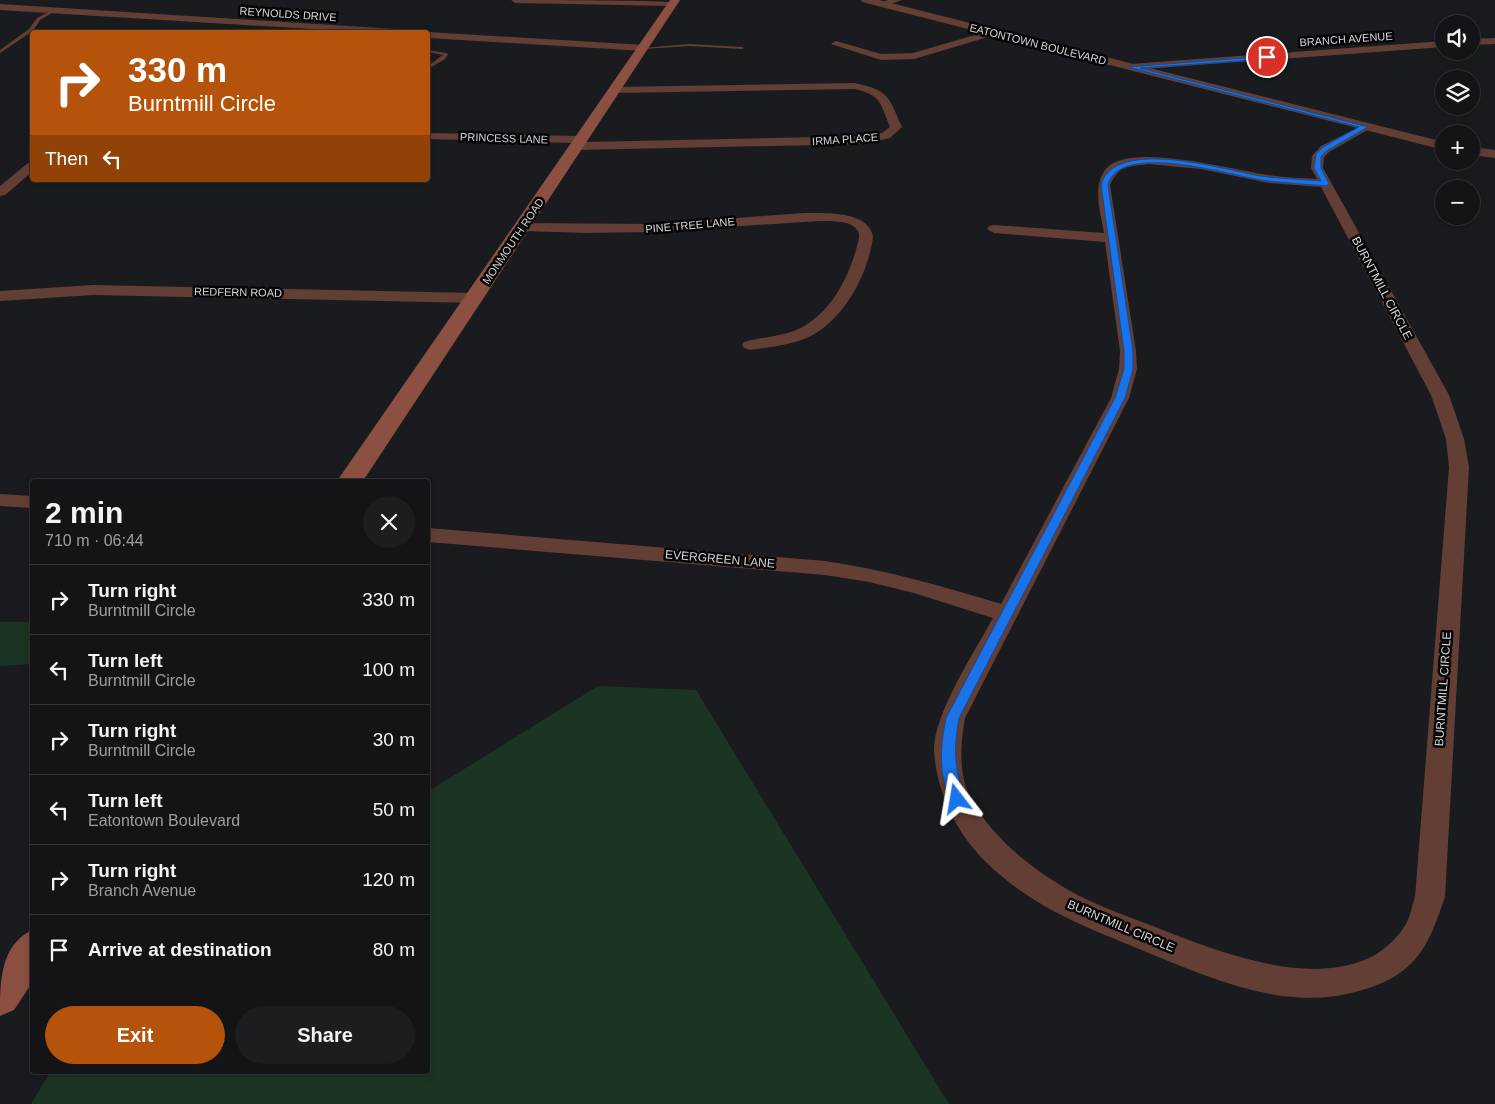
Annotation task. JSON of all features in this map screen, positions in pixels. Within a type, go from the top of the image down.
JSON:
[{"type":"main road","name":"MONMOUTH ROAD","points":[[351,479],[674,2]]},
{"type":"main road","points":[[0,996],[30,951]]},
{"type":"street","points":[[515,0],[674,2]]},
{"type":"street","name":"EATONTOWN BOULEVARD","points":[[866,0],[1435,144]]},
{"type":"street","points":[[882,4],[898,0]]},
{"type":"street","points":[[82,12],[106,3]]},
{"type":"street","name":"REYNOLDS DRIVE","points":[[0,7],[364,30]]},
{"type":"street","points":[[836,44],[880,57],[914,56],[992,33]]},
{"type":"street","points":[[430,35],[644,48]]},
{"type":"street","points":[[1480,42],[1495,41]]},
{"type":"street","name":"BRANCH AVENUE","points":[[1130,67],[1435,45]]},
{"type":"street","name":"IRMA PLACE","points":[[578,143],[864,140],[890,134],[896,127],[883,97],[871,90],[855,86],[615,90]]},
{"type":"street","name":"BURNTMILL CIRCLE","points":[[1326,184],[1262,178],[1181,162],[1151,161],[1129,164],[1112,170],[1104,180],[1128,351],[1128,369],[1120,398],[952,718],[947,747],[948,766],[957,799],[964,814],[988,846],[1023,876],[1070,907],[1164,945],[1256,978],[1299,984],[1333,983],[1374,972],[1400,954],[1419,930],[1430,897],[1459,467],[1458,448],[1454,430],[1440,395],[1318,168],[1318,156],[1326,149],[1365,127]]},
{"type":"street","name":"PRINCESS LANE","points":[[430,136],[578,143]]},
{"type":"street","points":[[1480,152],[1495,154]]},
{"type":"street","points":[[0,192],[30,168]]},
{"type":"street","name":"PINE TREE LANE","points":[[523,227],[651,228],[804,216],[831,217],[856,223],[864,230],[866,237],[856,275],[848,292],[832,310],[812,328],[792,337],[750,345]]},
{"type":"street","points":[[994,229],[1112,238]]},
{"type":"street","name":"REDFERN ROAD","points":[[0,296],[93,290],[475,298]]},
{"type":"street","points":[[0,500],[30,502]]},
{"type":"street","name":"EVERGREEN LANE","points":[[430,535],[825,568],[918,586],[1006,614]]},
{"type":"lane","points":[[31,30],[38,19],[55,10]]},
{"type":"lane","points":[[0,52],[30,31]]},
{"type":"lane","points":[[644,48],[690,45],[742,48]]},
{"type":"lane","points":[[430,51],[446,54],[430,67]]},
{"type":"green space","points":[[0,622],[30,622],[30,664],[0,666]]},
{"type":"green space","points":[[598,686],[696,690],[949,1104],[31,1104],[49,1074],[430,1074],[430,789]]},
{"type":"route","points":[[957,799],[948,766],[947,747],[952,718],[1120,398],[1128,369],[1128,351],[1104,180],[1112,170],[1119,166],[1141,162],[1165,161],[1200,165],[1262,178],[1326,184],[1318,168],[1318,156],[1326,149],[1365,127],[1130,67],[1267,57]]}]
